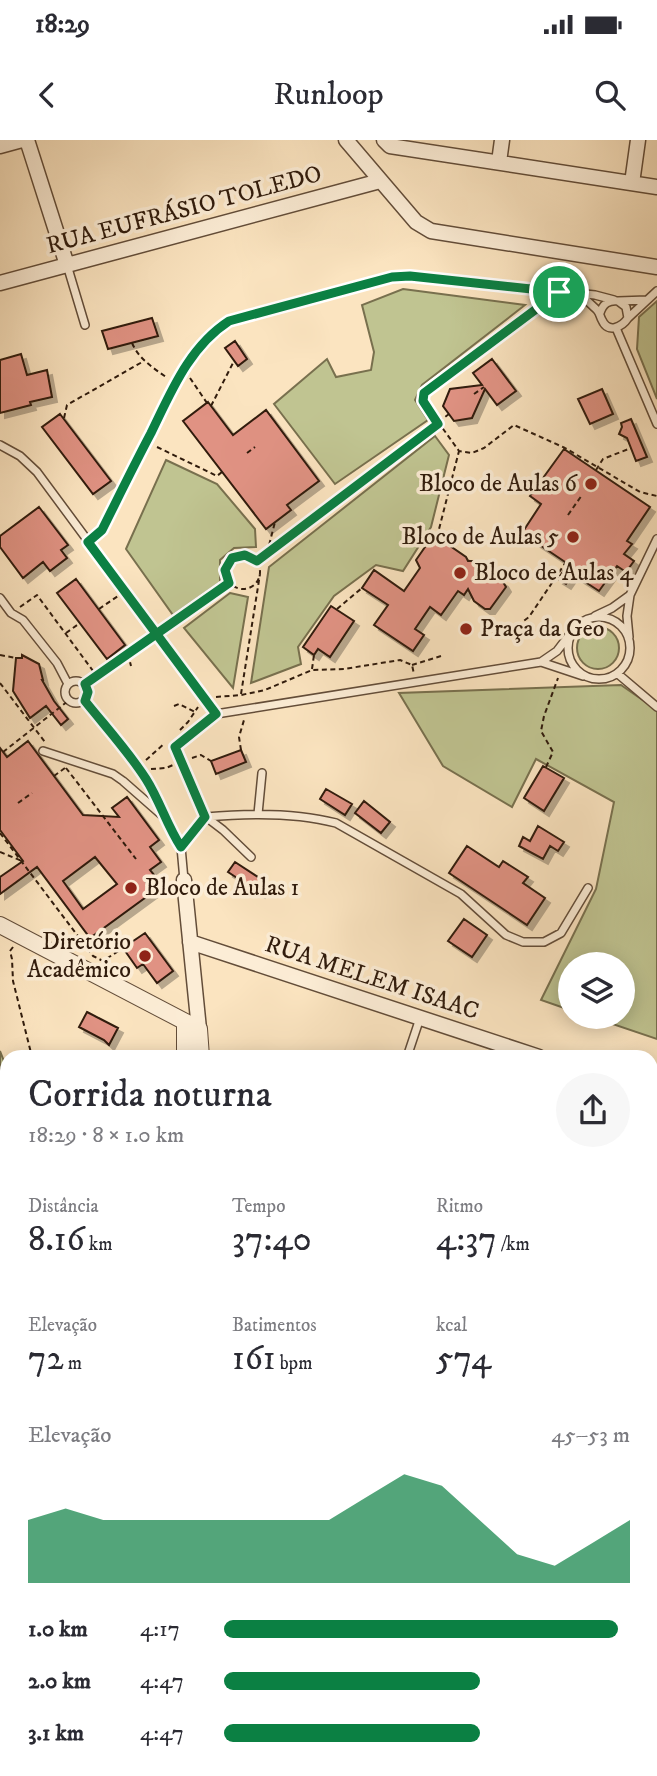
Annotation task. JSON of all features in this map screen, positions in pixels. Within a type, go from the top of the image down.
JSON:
[{"type":"street","points":[[0,146],[24,140],[67,265]]},
{"type":"street","points":[[346,140],[416,222],[431,232],[657,267]]},
{"type":"street","points":[[384,140],[390,146],[657,187]]},
{"type":"street","points":[[499,162],[502,140]]},
{"type":"street","points":[[632,183],[638,140]]},
{"type":"street","name":"RUA EUFRÁSIO TOLEDO","points":[[0,283],[380,181]]},
{"type":"street","points":[[184,880],[199,1042]]},
{"type":"street","points":[[0,925],[199,1042]]},
{"type":"street","name":"RUA MELEM ISAAC","points":[[190,942],[518,1050]]},
{"type":"lane","points":[[67,265],[85,326]]},
{"type":"lane","points":[[88,542],[102,530],[176,383],[198,348],[214,331],[229,321],[392,277],[410,276],[595,295],[626,307],[628,318]]},
{"type":"lane","points":[[580,294],[600,313],[602,321],[608,327],[616,328],[624,325],[657,291]]},
{"type":"lane","points":[[600,313],[607,302],[648,299]]},
{"type":"lane","points":[[616,328],[657,424]]},
{"type":"lane","points":[[0,444],[20,456],[37,472],[216,714]]},
{"type":"lane","points":[[541,662],[585,677],[603,680],[618,674],[626,666],[631,653],[627,616],[630,595],[657,540]]},
{"type":"lane","points":[[251,857],[205,817],[175,747],[216,714],[541,662],[557,651],[578,624],[630,595]]},
{"type":"lane","points":[[0,598],[11,613],[23,620],[57,663],[68,684]]},
{"type":"lane","points":[[589,618],[606,617],[619,624],[629,638]]},
{"type":"lane","points":[[570,634],[567,648],[572,665],[585,677]]},
{"type":"lane","points":[[618,674],[657,707]]},
{"type":"lane","points":[[76,680],[85,684],[88,692],[85,701],[76,704],[68,701],[64,692],[68,684],[76,680]]},
{"type":"lane","points":[[85,701],[140,770],[163,808],[172,833],[181,847],[184,880]]},
{"type":"lane","points":[[43,751],[124,780],[167,820]]},
{"type":"lane","points":[[258,814],[262,773]]},
{"type":"lane","points":[[181,847],[205,817],[258,814],[314,817],[336,823],[461,894],[506,934],[523,942],[544,942],[561,933],[588,888]]},
{"type":"lane","points":[[409,1050],[420,1018]]},
{"type":"path","points":[[559,292],[424,393],[423,401],[459,451],[472,453],[484,448],[514,425],[565,448],[640,492],[657,496]]},
{"type":"path","points":[[132,343],[144,361],[176,383]]},
{"type":"path","points":[[211,406],[234,360]]},
{"type":"path","points":[[64,418],[67,405],[144,361]]},
{"type":"path","points":[[184,370],[207,403]]},
{"type":"path","points":[[474,394],[484,387]]},
{"type":"path","points":[[257,561],[449,414]]},
{"type":"path","points":[[146,442],[217,476],[222,472]]},
{"type":"path","points":[[247,453],[255,447]]},
{"type":"path","points":[[597,469],[603,459],[631,448]]},
{"type":"path","points":[[437,537],[459,451]]},
{"type":"path","points":[[568,515],[582,495]]},
{"type":"path","points":[[266,554],[275,522]]},
{"type":"path","points":[[257,561],[245,555],[232,558],[225,570],[229,583],[240,589],[253,586],[260,574]]},
{"type":"path","points":[[241,695],[260,574],[257,561]]},
{"type":"path","points":[[493,633],[518,625],[528,617],[566,562]]},
{"type":"path","points":[[85,684],[229,583]]},
{"type":"path","points":[[337,609],[362,587]]},
{"type":"path","points":[[99,610],[124,591]]},
{"type":"path","points":[[37,595],[97,676]]},
{"type":"path","points":[[65,634],[80,623]]},
{"type":"path","points":[[128,654],[131,666]]},
{"type":"path","points":[[0,655],[16,658]]},
{"type":"path","points":[[312,670],[314,655]]},
{"type":"path","points":[[412,665],[441,656]]},
{"type":"path","points":[[546,767],[553,752],[541,731],[561,670]]},
{"type":"path","points":[[0,683],[135,859]]},
{"type":"path","points":[[3,752],[68,701]]},
{"type":"path","points":[[174,706],[179,704],[195,712]]},
{"type":"path","points":[[241,750],[240,730],[250,708]]},
{"type":"path","points":[[54,776],[65,768]]},
{"type":"path","points":[[18,803],[32,793]]},
{"type":"path","points":[[0,833],[93,956],[103,961],[123,948]]},
{"type":"path","points":[[0,852],[22,862]]},
{"type":"path","points":[[23,937],[10,951],[15,991],[30,1050]]},
{"type":"green space","points":[[403,289],[525,305],[422,385],[415,400],[428,420],[335,484],[274,404],[327,359],[336,377],[371,370],[374,352],[362,305]]},
{"type":"green space","points":[[657,301],[657,399],[637,349],[639,317]]},
{"type":"green space","points":[[435,436],[449,455],[431,527],[403,571],[376,565],[334,596],[298,647],[301,664],[251,683],[269,567]]},
{"type":"green space","points":[[166,460],[217,484],[255,529],[256,547],[234,548],[220,560],[220,582],[173,615],[126,549]]},
{"type":"green space","points":[[230,593],[248,597],[233,688],[184,628]]},
{"type":"green space","points":[[598,627],[613,633],[619,648],[613,663],[598,669],[583,663],[577,648],[583,633]]},
{"type":"green space","points":[[621,685],[657,710],[657,1039],[627,1029],[635,1029],[635,952],[565,952],[596,889],[614,802],[536,759],[512,807],[443,766],[399,693]]},
{"type":"green space","points":[[558,966],[558,1006],[541,1000]]},
{"type":"building","points":[[152,318],[158,336],[108,349],[102,331]]},
{"type":"building","points":[[235,341],[247,359],[238,366],[225,348]]},
{"type":"building","points":[[21,354],[27,375],[47,370],[52,397],[0,413],[0,360]]},
{"type":"building","points":[[492,359],[516,391],[497,405],[485,389],[472,418],[454,421],[443,406],[450,389],[482,385],[473,373]]},
{"type":"building","points":[[602,389],[613,414],[590,424],[578,399]]},
{"type":"building","points":[[208,402],[233,435],[266,410],[319,481],[287,505],[291,510],[266,529],[183,421]]},
{"type":"building","points":[[60,414],[111,481],[93,494],[42,427]]},
{"type":"building","points":[[631,419],[647,457],[636,461],[627,438],[619,434],[621,423]]},
{"type":"building","points":[[564,449],[650,507],[627,541],[632,544],[624,554],[634,561],[626,572],[617,566],[599,591],[573,574],[566,584],[558,579],[568,564],[522,533],[541,504],[530,496]]},
{"type":"building","points":[[39,507],[68,545],[61,550],[67,558],[50,571],[43,562],[23,578],[0,547],[0,536]]},
{"type":"building","points":[[432,537],[437,537],[468,561],[503,582],[506,587],[490,609],[485,609],[474,601],[468,589],[464,595],[458,591],[441,615],[430,607],[415,629],[424,635],[413,651],[374,625],[388,605],[362,588],[374,570],[404,591],[420,568],[416,560]]},
{"type":"building","points":[[76,579],[125,645],[107,659],[57,593]]},
{"type":"building","points":[[331,606],[354,621],[330,657],[318,649],[314,655],[303,647]]},
{"type":"building","points":[[22,655],[39,664],[42,680],[68,719],[61,725],[46,706],[30,718],[13,691],[16,658],[22,658]]},
{"type":"building","points":[[28,741],[83,815],[119,817],[112,808],[127,797],[159,840],[150,847],[161,862],[150,870],[155,876],[146,882],[153,892],[90,938],[37,867],[0,894],[0,877],[23,861],[0,830],[0,748],[7,757]],"holes":[[[95,857],[117,884],[83,909],[63,881]]]},
{"type":"building","points":[[241,750],[246,762],[216,774],[211,761]]},
{"type":"building","points":[[543,766],[564,778],[544,811],[524,798]]},
{"type":"building","points":[[326,789],[352,804],[345,815],[320,799]]},
{"type":"building","points":[[364,801],[390,822],[381,833],[355,813]]},
{"type":"building","points":[[538,826],[564,842],[558,851],[550,846],[543,859],[519,846],[523,837],[530,841]]},
{"type":"building","points":[[467,846],[499,867],[503,861],[528,877],[523,883],[545,898],[527,925],[449,873]]},
{"type":"building","points":[[235,862],[267,883],[260,893],[228,872]]},
{"type":"building","points":[[464,919],[487,935],[472,957],[448,941]]},
{"type":"building","name":"Diretório Acadêmico","points":[[145,933],[173,971],[157,983],[143,964],[137,968],[123,948]]},
{"type":"building","points":[[87,1012],[118,1028],[109,1045],[79,1027]]},
{"type":"place","name":"Bloco de Aulas 6","points":[[591,484]]},
{"type":"place","name":"Bloco de Aulas 5","points":[[573,537]]},
{"type":"place","name":"Bloco de Aulas 4","points":[[460,573]]},
{"type":"place","name":"Praça da Geo","points":[[466,629]]},
{"type":"place","name":"Bloco de Aulas 1","points":[[131,888]]},
{"type":"place","name":"Diretório Acadêmico","points":[[145,956]]},
{"type":"route","points":[[559,292],[410,276],[392,277],[229,321],[214,331],[198,348],[176,383],[102,530],[88,542],[156,634],[208,702],[216,714],[175,747],[205,817],[181,847],[147,781],[85,701],[88,692],[85,684],[156,634],[229,583],[225,570],[232,558],[245,555],[257,561],[438,424],[423,401],[424,393],[559,292]]}]
